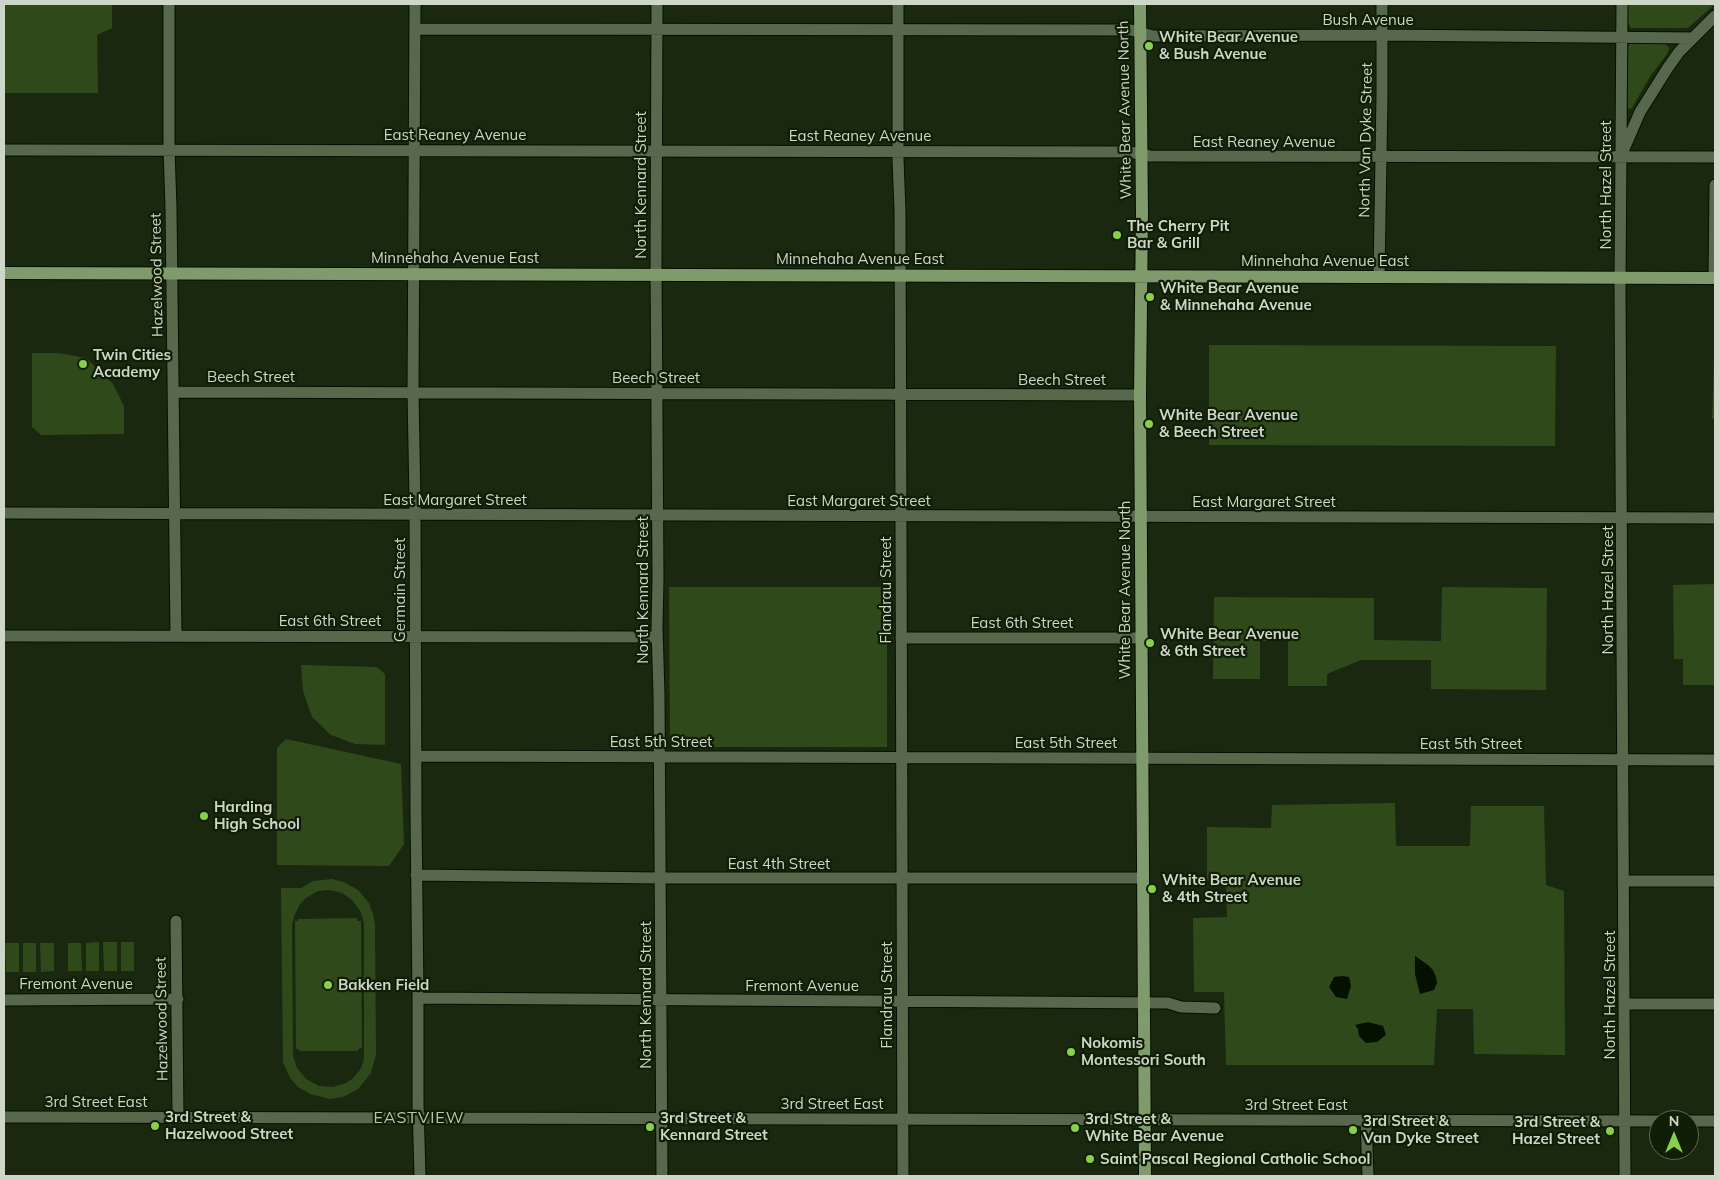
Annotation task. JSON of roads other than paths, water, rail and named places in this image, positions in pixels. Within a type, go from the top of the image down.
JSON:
[{"type":"main road","name":"White Bear Avenue North","points":[[1140,4],[1142,213],[1140,395],[1143,638],[1142,878],[1145,1176]]},
{"type":"main road","name":"Minnehaha Avenue East","points":[[4,273],[1714,278]]},
{"type":"street","name":"Hazelwood Street","points":[[169,4],[169,149],[176,636]]},
{"type":"street","name":"Germain Street","points":[[415,4],[413,392],[420,1176]]},
{"type":"street","name":"North Kennard Street","points":[[657,4],[657,637],[662,1176]]},
{"type":"street","name":"Flandrau Street","points":[[898,4],[903,1176]]},
{"type":"street","name":"North Van Dyke Street","points":[[1379,277],[1382,4]]},
{"type":"street","name":"North Hazel Street","points":[[1622,4],[1620,278],[1626,1176]]},
{"type":"street","points":[[1621,157],[1632,127],[1667,69],[1679,52],[1715,16]]},
{"type":"street","name":"Bush Avenue","points":[[415,29],[1131,30],[1153,36],[1382,35],[1693,38]]},
{"type":"street","name":"East Reaney Avenue","points":[[4,150],[1130,152],[1150,156],[1715,158]]},
{"type":"street","points":[[1714,278],[1715,185]]},
{"type":"street","name":"Beech Street","points":[[173,392],[1140,395]]},
{"type":"street","name":"East Margaret Street","points":[[4,513],[1715,518]]},
{"type":"street","name":"East 6th Street","points":[[4,636],[657,637]]},
{"type":"street","name":"East 6th Street","points":[[901,638],[1143,638]]},
{"type":"street","name":"East 5th Street","points":[[416,756],[1715,760]]},
{"type":"street","name":"East 4th Street","points":[[416,875],[660,878],[1142,878]]},
{"type":"street","points":[[1624,881],[1715,881]]},
{"type":"street","name":"Hazelwood Street","points":[[176,921],[178,1117]]},
{"type":"street","name":"Fremont Avenue","points":[[418,998],[1168,1002],[1181,1006],[1215,1008]]},
{"type":"street","name":"Fremont Avenue","points":[[4,1000],[178,999]]},
{"type":"street","points":[[1625,1004],[1715,1004]]},
{"type":"street","name":"3rd Street East","points":[[4,1117],[1649,1121]]},
{"type":"street","points":[[1366,1120],[1368,1176]]},
{"type":"street","points":[[1699,1121],[1715,1122]]},
{"type":"place","name":"White Bear Avenue & Bush Avenue","points":[[1149,46]]},
{"type":"place","name":"The Cherry Pit Bar & Grill","points":[[1117,235]]},
{"type":"place","name":"White Bear Avenue & Minnehaha Avenue","points":[[1150,297]]},
{"type":"place","name":"Twin Cities Academy","points":[[83,364]]},
{"type":"place","name":"White Bear Avenue & Beech Street","points":[[1149,424]]},
{"type":"place","name":"White Bear Avenue & 6th Street","points":[[1150,643]]},
{"type":"place","name":"Harding High School","points":[[204,816]]},
{"type":"place","name":"White Bear Avenue & 4th Street","points":[[1152,889]]},
{"type":"place","name":"Bakken Field","points":[[328,985]]},
{"type":"place","name":"Nokomis Montessori South","points":[[1071,1052]]},
{"type":"place","name":"3rd Street & Hazelwood Street","points":[[155,1126]]},
{"type":"place","name":"3rd Street & Kennard Street","points":[[650,1127]]},
{"type":"place","name":"3rd Street & White Bear Avenue","points":[[1075,1128]]},
{"type":"place","name":"3rd Street & Van Dyke Street","points":[[1353,1130]]},
{"type":"place","name":"3rd Street & Hazel Street","points":[[1610,1131]]},
{"type":"place","name":"Saint Pascal Regional Catholic School","points":[[1090,1159]]},
{"type":"district","name":"EASTVIEW","points":[[419,1118]]}]
